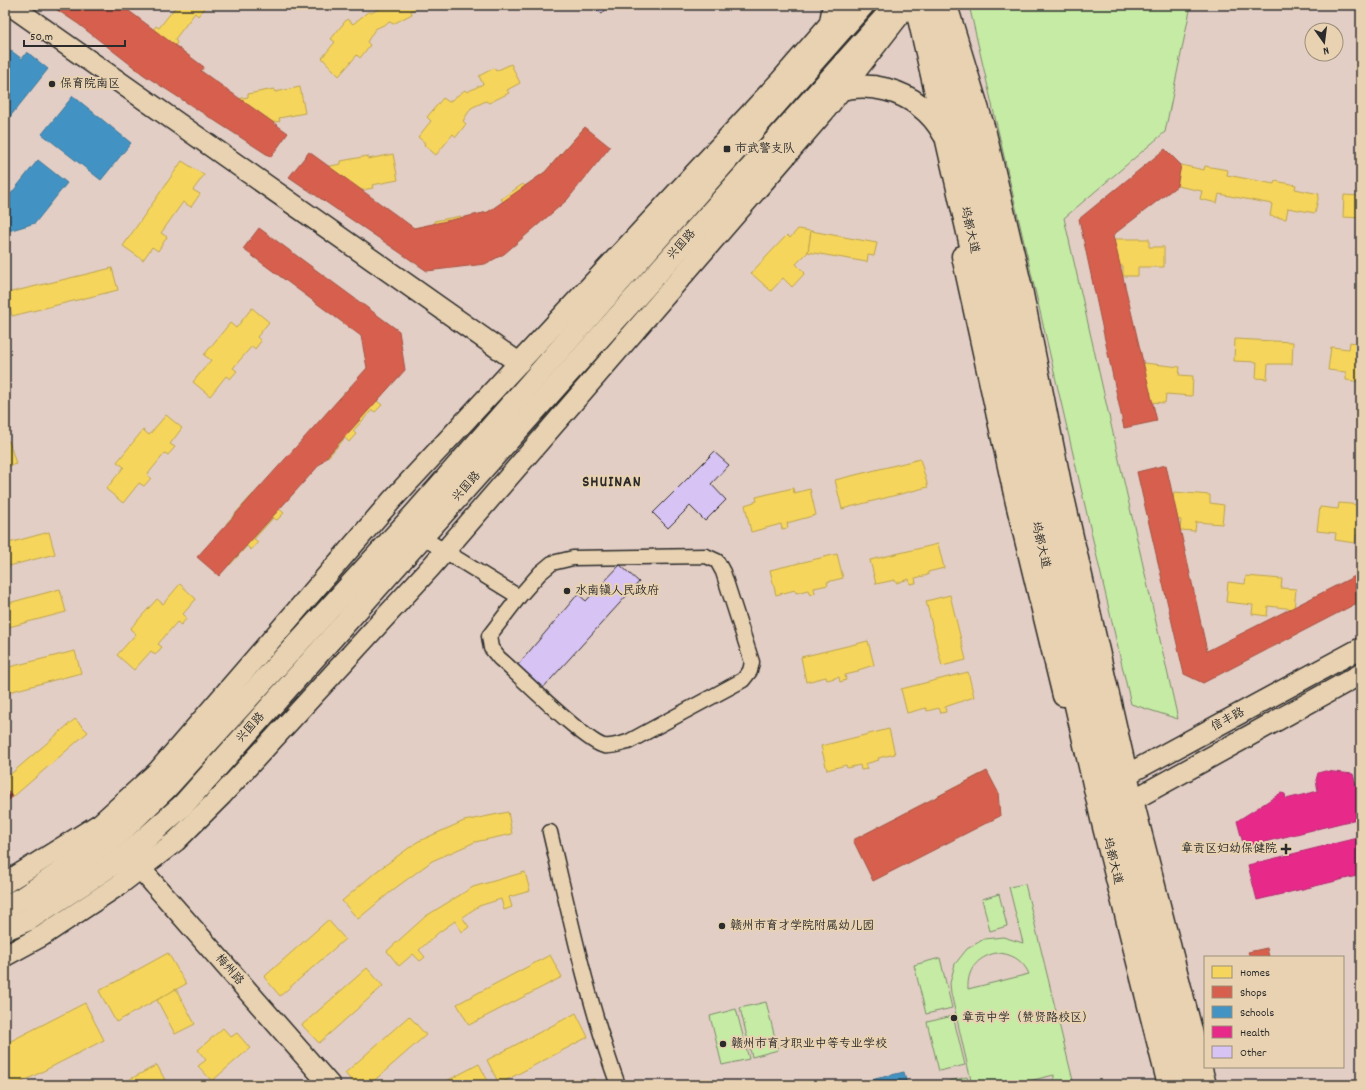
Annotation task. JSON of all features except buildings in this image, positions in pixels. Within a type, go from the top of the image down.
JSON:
[{"type":"main road","name":"兴国路","points":[[5,906],[22,899],[116,836],[168,787],[416,513],[863,5]]},
{"type":"main road","name":"兴国路","points":[[5,930],[29,919],[135,862],[183,806],[896,5]]},
{"type":"main road","name":"坞都大道","points":[[916,5],[949,144],[1187,1085]]},
{"type":"main road","name":"坞都大道","points":[[938,5],[1112,785]]},
{"type":"main road","points":[[955,5],[953,27],[955,68],[963,114]]},
{"type":"main road","points":[[818,56],[837,10]]},
{"type":"main road","points":[[806,106],[827,93],[842,89],[865,86],[891,90],[916,102],[932,117],[943,132],[949,144]]},
{"type":"main road","name":"坞都大道","points":[[1118,809],[1168,1085]]},
{"type":"street","points":[[10,5],[519,363]]},
{"type":"street","points":[[5,956],[42,936],[135,862],[176,840],[222,795],[445,551],[824,112],[909,5]]},
{"type":"street","points":[[909,5],[1016,503],[1158,1085]]},
{"type":"street","points":[[947,5],[989,148],[1021,284],[1061,484],[1112,785],[1118,809],[1206,1085]]},
{"type":"street","points":[[5,883],[101,823],[157,772],[392,500],[780,81],[837,10]]},
{"type":"street","points":[[422,537],[519,597]]},
{"type":"street","points":[[706,556],[717,561],[723,572],[752,662],[750,671],[743,680],[628,742],[614,746],[603,746],[579,730],[499,658],[491,648],[489,636],[519,597],[552,562],[573,558],[706,556]]},
{"type":"street","name":"信丰路","points":[[1112,785],[1361,648]]},
{"type":"street","name":"信丰路","points":[[1118,809],[1361,674]]},
{"type":"street","points":[[550,832],[580,958],[606,1052],[618,1085]]},
{"type":"street","name":"梅州路","points":[[135,862],[330,1085]]},
{"type":"green space","points":[[969,5],[1191,5],[1165,132],[1064,218],[1178,719],[1131,704]]},
{"type":"green space","points":[[1025,884],[1074,1085],[1054,1085],[1054,1075],[1012,1085],[972,1085],[950,983],[955,964],[967,949],[984,939],[1003,937],[1023,943],[1009,887]],"holes":[[[1001,953],[1016,958],[1020,961],[1029,974],[968,989],[969,976],[974,965],[989,955]]]},
{"type":"green space","points":[[999,894],[1007,926],[990,931],[982,899]]},
{"type":"green space","points":[[940,958],[952,1008],[926,1014],[914,965]]},
{"type":"green space","points":[[766,1002],[778,1050],[752,1057],[740,1008]]},
{"type":"green space","points":[[736,1009],[749,1059],[722,1065],[710,1016]]},
{"type":"green space","points":[[953,1016],[965,1065],[939,1071],[927,1022]]},
{"type":"green space","points":[[967,1077],[969,1085],[941,1085],[941,1083]]},
{"type":"place","name":"保育院南区","points":[[52,84]]},
{"type":"place","name":"市武警支队","points":[[727,149]]},
{"type":"place","name":"水南镇人民政府","points":[[567,591]]},
{"type":"place","name":"章贡区妇幼保健院","points":[[1286,849]]},
{"type":"place","name":"赣州市育才学院附属幼儿园","points":[[722,926]]},
{"type":"place","name":"章贡中学（赞贤路校区）","points":[[954,1018]]},
{"type":"place","name":"赣州市育才职业中等专业学校","points":[[723,1044]]},
{"type":"district","name":"SHUINAN","points":[[612,482]]}]
